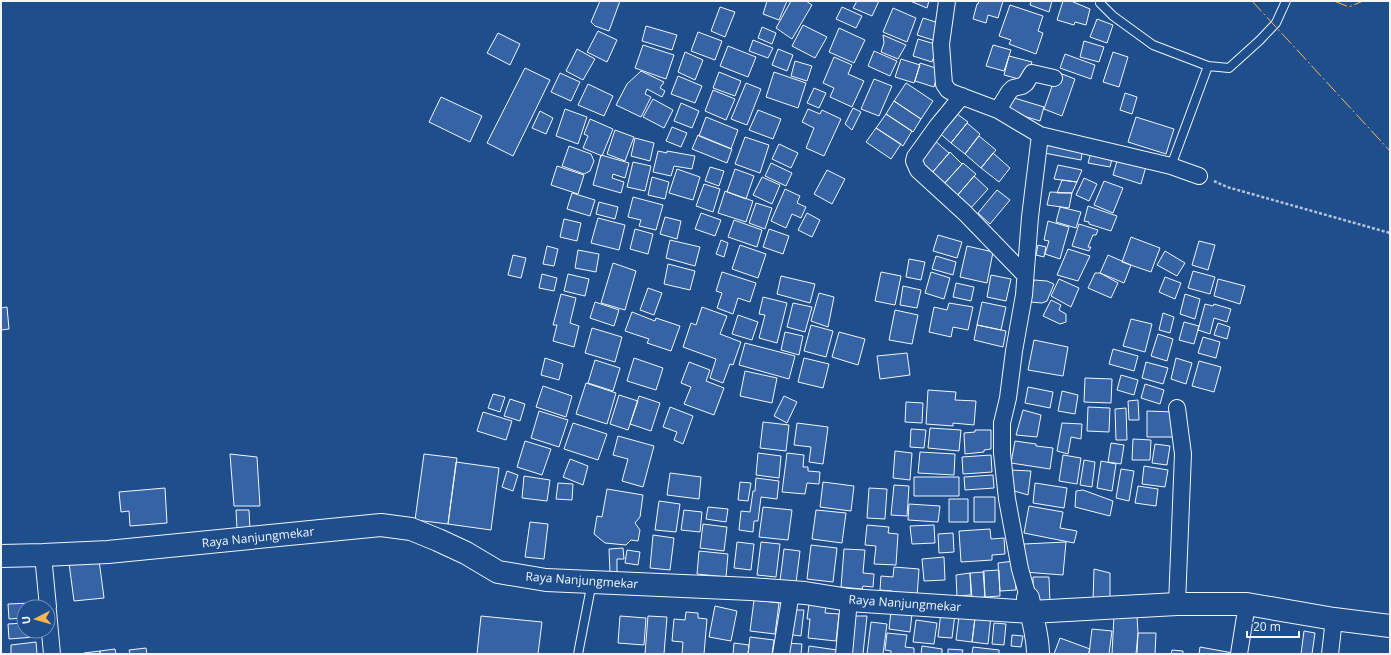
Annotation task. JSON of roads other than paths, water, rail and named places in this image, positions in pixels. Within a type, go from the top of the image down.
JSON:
[{"type":"street","points":[[947,1],[941,44],[944,84],[948,90],[998,110],[1040,135],[1171,166],[1198,176]]},
{"type":"street","points":[[998,110],[1009,92],[1013,88],[1026,84],[1032,73],[1054,78]]},
{"type":"street","points":[[962,96],[938,125],[915,157],[916,165],[918,170],[965,213],[1025,275]]},
{"type":"street","points":[[1038,654],[1036,631],[1020,569],[1009,507],[1002,453],[1002,423],[1008,398],[1014,350],[1024,296],[1030,217],[1040,135]]},
{"type":"street","points":[[1177,408],[1183,454],[1177,604]]},
{"type":"street","name":"Raya Nanjungmekar","points":[[1,556],[108,552],[381,525],[410,529],[438,540],[466,553],[498,572],[546,580],[752,589],[805,593],[849,600],[1030,604],[1247,604],[1334,619],[1390,626]]},
{"type":"street","points":[[43,555],[47,599]]},
{"type":"street","points":[[781,654],[791,593]]},
{"type":"street","points":[[844,654],[849,600]]},
{"type":"street","points":[[1239,654],[1247,604]]},
{"type":"street","points":[[1330,654],[1334,619]]},
{"type":"street","points":[[51,639],[52,654]]},
{"type":"lane","points":[[1100,3],[1113,16],[1153,45],[1208,66],[1228,68],[1231,67],[1260,40],[1276,23],[1286,1]]},
{"type":"lane","points":[[1171,166],[1208,66]]},
{"type":"lane","points":[[578,654],[592,581]]}]
